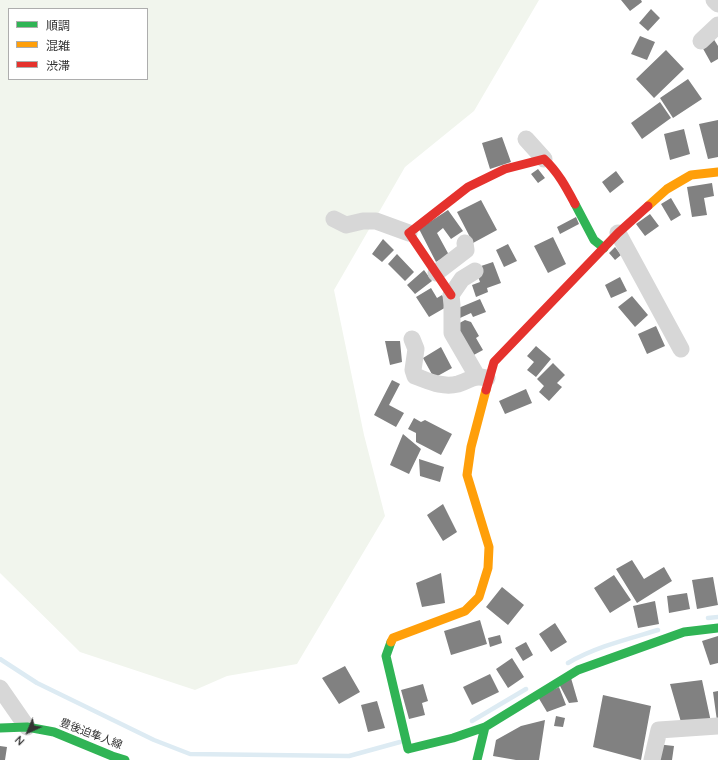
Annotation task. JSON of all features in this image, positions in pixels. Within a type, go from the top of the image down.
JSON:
[{"type":"street","points":[[714,0],[718,4]]},
{"type":"street","points":[[526,139],[554,168],[563,180],[594,240],[604,248]]},
{"type":"street","points":[[409,233],[468,188],[505,169],[544,159]]},
{"type":"street","points":[[718,172],[691,175],[680,180],[667,189],[618,233],[494,362],[483,377],[467,475],[489,546],[488,568],[479,597],[465,610],[393,638],[386,656],[408,749],[453,738],[485,727],[578,670],[684,632],[718,628]]},
{"type":"street","points":[[334,219],[346,225],[363,221],[376,221],[409,233],[451,295],[452,334],[483,377]]},
{"type":"street","points":[[618,233],[681,349]]},
{"type":"street","points":[[436,273],[466,250],[465,243]]},
{"type":"street","points":[[451,295],[462,279],[474,271]]},
{"type":"street","points":[[412,339],[416,349],[413,370],[415,376],[440,386],[457,384],[483,377]]},
{"type":"street","points":[[0,688],[27,727]]},
{"type":"street","points":[[652,760],[659,730],[718,726]]},
{"type":"street","name":"豊後迫隼人線","points":[[0,728],[27,727],[54,732],[125,760]]},
{"type":"street","points":[[477,760],[485,727]]},
{"type":"shaded area","points":[[0,0],[539,0],[474,111],[405,167],[334,290],[364,435],[385,516],[297,664],[227,676],[195,690],[80,652],[0,573]]},
{"type":"building","points":[[621,0],[641,0],[642,2],[630,11]]},
{"type":"building","points":[[651,9],[660,18],[648,31],[639,23]]},
{"type":"building","points":[[640,36],[655,42],[647,60],[631,54]]},
{"type":"building","points":[[713,38],[718,46],[718,59],[711,63],[701,45]]},
{"type":"building","points":[[666,50],[684,69],[654,98],[636,79]]},
{"type":"building","points":[[688,79],[702,99],[673,118],[660,98]]},
{"type":"building","points":[[660,102],[671,118],[642,139],[631,123]]},
{"type":"building","points":[[718,120],[718,157],[708,159],[699,124]]},
{"type":"building","points":[[684,129],[690,154],[670,160],[664,134]]},
{"type":"building","points":[[502,137],[511,162],[490,169],[482,143]]},
{"type":"building","points":[[538,169],[545,178],[538,183],[531,174]]},
{"type":"building","points":[[616,171],[624,182],[610,193],[602,182]]},
{"type":"building","points":[[712,183],[714,196],[704,198],[707,215],[692,217],[687,187]]},
{"type":"building","points":[[671,198],[681,215],[671,221],[661,204]]},
{"type":"building","points":[[481,200],[497,230],[473,243],[457,212]]},
{"type":"building","points":[[448,210],[463,231],[451,239],[443,228],[437,233],[449,255],[436,262],[419,229]]},
{"type":"building","points":[[650,214],[659,226],[645,236],[636,224]]},
{"type":"building","points":[[576,217],[579,224],[560,234],[557,227]]},
{"type":"building","points":[[553,237],[566,264],[548,273],[534,246]]},
{"type":"building","points":[[383,239],[394,250],[382,262],[372,254]]},
{"type":"building","points":[[508,244],[517,261],[504,267],[496,250]]},
{"type":"building","points":[[615,247],[621,255],[615,260],[609,253]]},
{"type":"building","points":[[397,254],[414,272],[405,281],[388,264]]},
{"type":"building","points":[[493,262],[501,283],[487,288],[488,292],[476,297],[472,285],[480,282],[475,268]]},
{"type":"building","points":[[424,270],[432,281],[415,294],[407,285]]},
{"type":"building","points":[[620,277],[627,291],[611,298],[605,285]]},
{"type":"building","points":[[431,288],[437,298],[442,295],[448,306],[429,317],[416,297]]},
{"type":"building","points":[[632,296],[648,315],[635,327],[618,307]]},
{"type":"building","points":[[480,299],[486,312],[473,317],[471,313],[460,318],[456,309]]},
{"type":"building","points":[[465,320],[471,322],[479,336],[476,338],[483,350],[470,357],[454,326]]},
{"type":"building","points":[[656,326],[665,346],[647,354],[638,334]]},
{"type":"building","points":[[385,341],[400,341],[402,362],[390,365]]},
{"type":"building","points":[[536,346],[551,359],[536,377],[527,370],[534,362],[527,356]]},
{"type":"building","points":[[441,347],[452,368],[434,378],[423,358]]},
{"type":"building","points":[[553,363],[565,375],[557,383],[562,387],[549,401],[539,392],[544,386],[537,379]]},
{"type":"building","points":[[392,380],[400,384],[389,405],[404,413],[396,427],[374,415]]},
{"type":"building","points":[[526,389],[532,403],[505,414],[499,401]]},
{"type":"building","points":[[414,418],[421,422],[425,420],[452,434],[441,455],[416,442],[416,433],[408,429]]},
{"type":"building","points":[[403,434],[421,449],[409,474],[390,465]]},
{"type":"building","points":[[419,459],[444,467],[440,482],[420,476]]},
{"type":"building","points":[[443,504],[457,532],[443,541],[427,515]]},
{"type":"building","points":[[632,560],[644,579],[664,567],[672,581],[637,603],[616,569]]},
{"type":"building","points":[[441,573],[445,603],[422,607],[416,583]]},
{"type":"building","points":[[614,575],[631,600],[610,613],[594,588]]},
{"type":"building","points":[[713,577],[718,605],[697,609],[692,580]]},
{"type":"building","points":[[502,587],[524,605],[508,625],[486,607]]},
{"type":"building","points":[[687,593],[690,609],[669,613],[667,596]]},
{"type":"building","points":[[655,601],[659,624],[638,628],[633,606]]},
{"type":"building","points":[[480,620],[487,644],[451,655],[444,631]]},
{"type":"building","points":[[555,623],[567,642],[551,652],[539,634]]},
{"type":"building","points":[[500,635],[502,643],[490,647],[488,638]]},
{"type":"building","points":[[718,636],[718,663],[710,665],[702,641]]},
{"type":"building","points":[[526,642],[533,655],[523,661],[515,648]]},
{"type":"building","points":[[512,658],[524,677],[508,688],[496,669]]},
{"type":"building","points":[[345,666],[360,692],[339,704],[322,678]]},
{"type":"building","points":[[490,674],[499,692],[472,705],[463,687]]},
{"type":"building","points":[[571,678],[578,702],[569,703],[559,684]]},
{"type":"building","points":[[702,680],[711,722],[681,722],[670,684]]},
{"type":"building","points":[[423,684],[428,701],[422,703],[425,715],[409,719],[401,690]]},
{"type":"building","points":[[559,687],[566,705],[547,712],[538,697]]},
{"type":"building","points":[[718,691],[718,721],[717,721],[713,692]]},
{"type":"building","points":[[603,695],[651,706],[641,760],[593,747]]},
{"type":"building","points":[[377,701],[385,728],[368,732],[361,705]]},
{"type":"building","points":[[556,716],[565,718],[563,727],[554,726]]},
{"type":"building","points":[[545,720],[539,760],[516,760],[493,756],[496,740],[521,726]]},
{"type":"building","points":[[656,744],[674,746],[672,760],[654,760]]},
{"type":"building","points":[[0,746],[7,747],[5,760],[0,760]]},
{"type":"waterway","points":[[708,618],[718,617]]},
{"type":"waterway","points":[[568,663],[589,652],[658,630]]},
{"type":"waterway","points":[[0,659],[37,683],[154,740],[190,754],[349,756],[400,742]]},
{"type":"waterway","points":[[472,721],[526,689]]},
{"type":"traffic: fast","points":[[575,204],[594,240],[604,248]]},
{"type":"traffic: fast","points":[[477,760],[485,727],[578,670],[684,632],[718,628]]},
{"type":"traffic: fast","points":[[391,642],[386,656],[408,749],[453,738],[485,727]]},
{"type":"traffic: fast","points":[[0,728],[27,727],[54,732],[125,760]]},
{"type":"traffic: slow","points":[[648,206],[667,189],[691,175],[718,172]]},
{"type":"traffic: slow","points":[[391,642],[393,638],[465,611],[479,597],[488,568],[489,547],[467,475],[471,447],[486,390]]},
{"type":"traffic: jam","points":[[451,295],[409,233],[468,187],[505,169],[544,159],[558,174],[575,204]]},
{"type":"traffic: jam","points":[[486,390],[494,362],[618,233],[648,206]]}]
